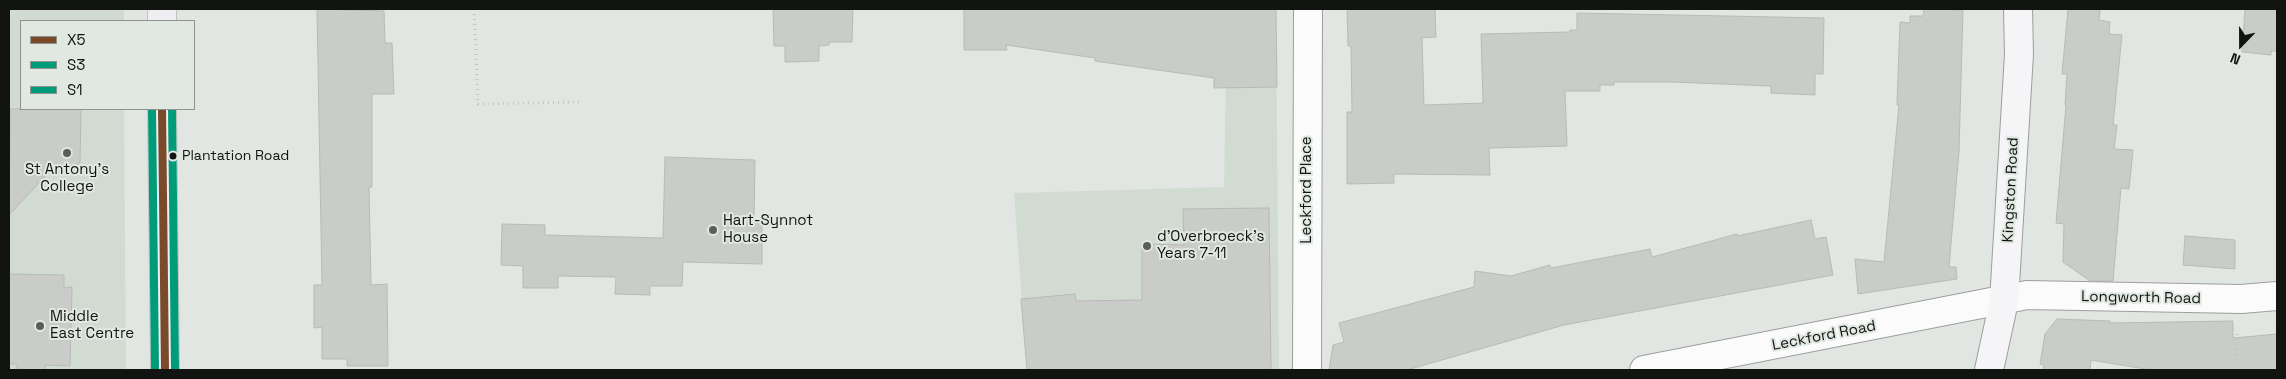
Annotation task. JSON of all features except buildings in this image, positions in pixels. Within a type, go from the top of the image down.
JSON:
[{"type":"main road","points":[[162,110],[165,370]]},
{"type":"street","name":"Leckford Place","points":[[1307,370],[1308,9]]},
{"type":"street","name":"Kingston Road","points":[[1989,370],[2004,301],[2019,54],[2018,9]]},
{"type":"street","name":"Longworth Road","points":[[2004,301],[2027,296],[2241,299],[2277,296]]},
{"type":"street","name":"Leckford Road","points":[[1644,370],[2004,301]]},
{"type":"path","points":[[474,9],[478,104],[580,102]]},
{"type":"path","points":[[2236,370],[2237,323]]},
{"type":"shaded area","name":"St Antony's College","points":[[9,9],[124,9],[124,20],[20,20],[20,110],[124,110],[126,370],[9,370]]},
{"type":"shaded area","name":"d'Overbroeck's Years 7-11","points":[[1227,9],[1276,9],[1279,370],[1027,370],[1014,193],[1224,187]]},
{"type":"transit line","name":"S3","points":[[152,110],[155,370]]},
{"type":"transit line","name":"X5","points":[[162,110],[165,370]]},
{"type":"transit line","name":"S1","points":[[172,110],[175,370]]},
{"type":"place","name":"St Antony's College","points":[[67,153]]},
{"type":"place","name":"Plantation Road","points":[[173,156]]},
{"type":"place","name":"Hart-Synnot House","points":[[713,230]]},
{"type":"place","name":"d'Overbroeck's Years 7-11","points":[[1147,246]]},
{"type":"place","name":"Middle East Centre","points":[[40,326]]}]
